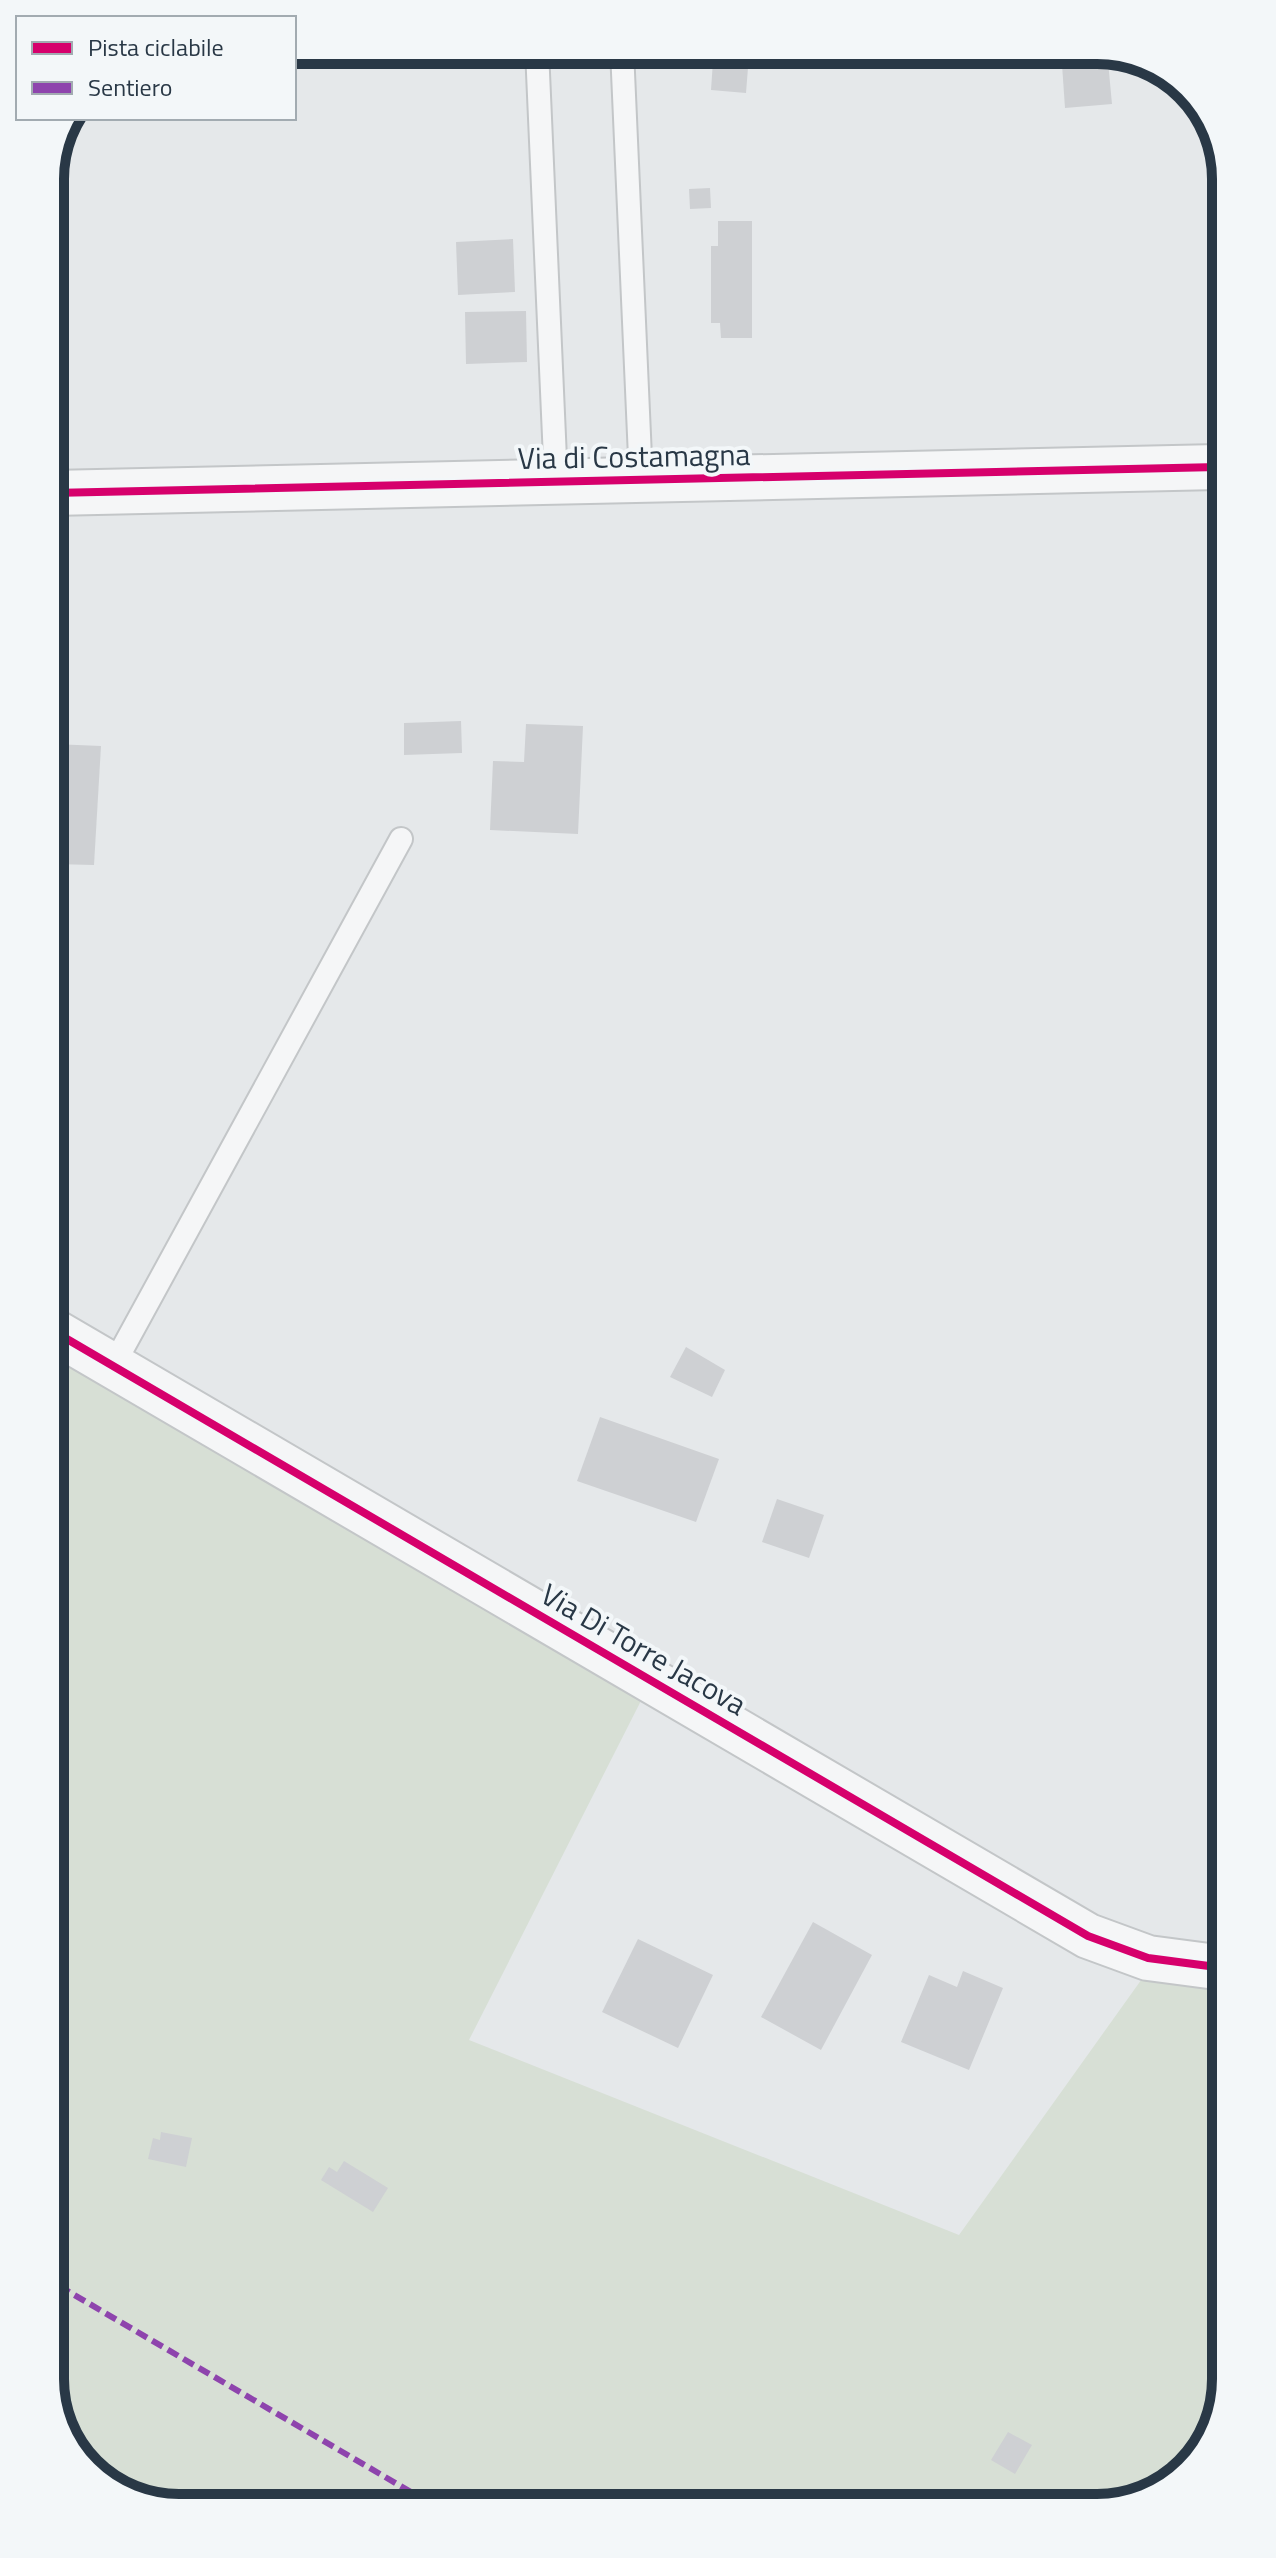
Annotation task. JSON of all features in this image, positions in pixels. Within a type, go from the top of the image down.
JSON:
[{"type":"street","name":"Via di Costamagna","points":[[64,493],[1212,467]]},
{"type":"street","name":"Via Di Torre Jacova","points":[[64,1337],[1088,1936],[1148,1958],[1212,1966]]},
{"type":"lane","points":[[538,64],[556,482]]},
{"type":"lane","points":[[623,64],[641,480]]},
{"type":"lane","points":[[113,1366],[401,839]]},
{"type":"shaded area","points":[[64,1337],[650,1683],[469,2040],[959,2235],[1144,1976],[1212,1981],[1211,2394],[1203,2423],[1193,2443],[1184,2455],[1155,2479],[1120,2492],[1097,2494],[171,2494],[128,2482],[98,2460],[79,2437],[66,2402],[64,2379]]},
{"type":"building","points":[[713,64],[748,64],[746,93],[711,90]]},
{"type":"building","points":[[1062,64],[1108,64],[1112,104],[1065,108]]},
{"type":"building","points":[[710,188],[711,208],[690,209],[689,189]]},
{"type":"building","points":[[718,221],[752,221],[752,338],[721,338],[720,323],[711,323],[711,246],[718,246]]},
{"type":"building","points":[[513,239],[515,292],[458,295],[456,242]]},
{"type":"building","points":[[526,311],[527,362],[466,364],[465,312]]},
{"type":"building","points":[[461,721],[462,753],[404,755],[404,723]]},
{"type":"building","points":[[526,724],[583,726],[578,834],[490,830],[493,761],[524,762]]},
{"type":"building","points":[[64,744],[101,746],[94,865],[64,864]]},
{"type":"building","points":[[686,1347],[725,1370],[712,1397],[670,1377]]},
{"type":"building","points":[[600,1417],[719,1459],[696,1522],[577,1481]]},
{"type":"building","points":[[777,1499],[824,1515],[809,1558],[762,1542]]},
{"type":"building","points":[[813,1922],[872,1955],[821,2050],[761,2017]]},
{"type":"building","points":[[638,1939],[713,1975],[678,2048],[602,2012]]},
{"type":"building","points":[[963,1971],[1003,1988],[969,2070],[901,2042],[929,1975],[957,1987]]},
{"type":"building","points":[[161,2132],[192,2138],[186,2167],[148,2159],[153,2138],[160,2140]]},
{"type":"building","points":[[344,2161],[388,2188],[373,2212],[321,2180],[329,2167],[337,2172]]},
{"type":"building","points":[[1008,2432],[1032,2445],[1015,2474],[991,2460]]},
{"type":"marked path","points":[[64,2289],[414,2494]]},
{"type":"cycle path","points":[[64,493],[1212,467]]},
{"type":"cycle path","points":[[64,1337],[1088,1936],[1148,1958],[1212,1966]]}]
